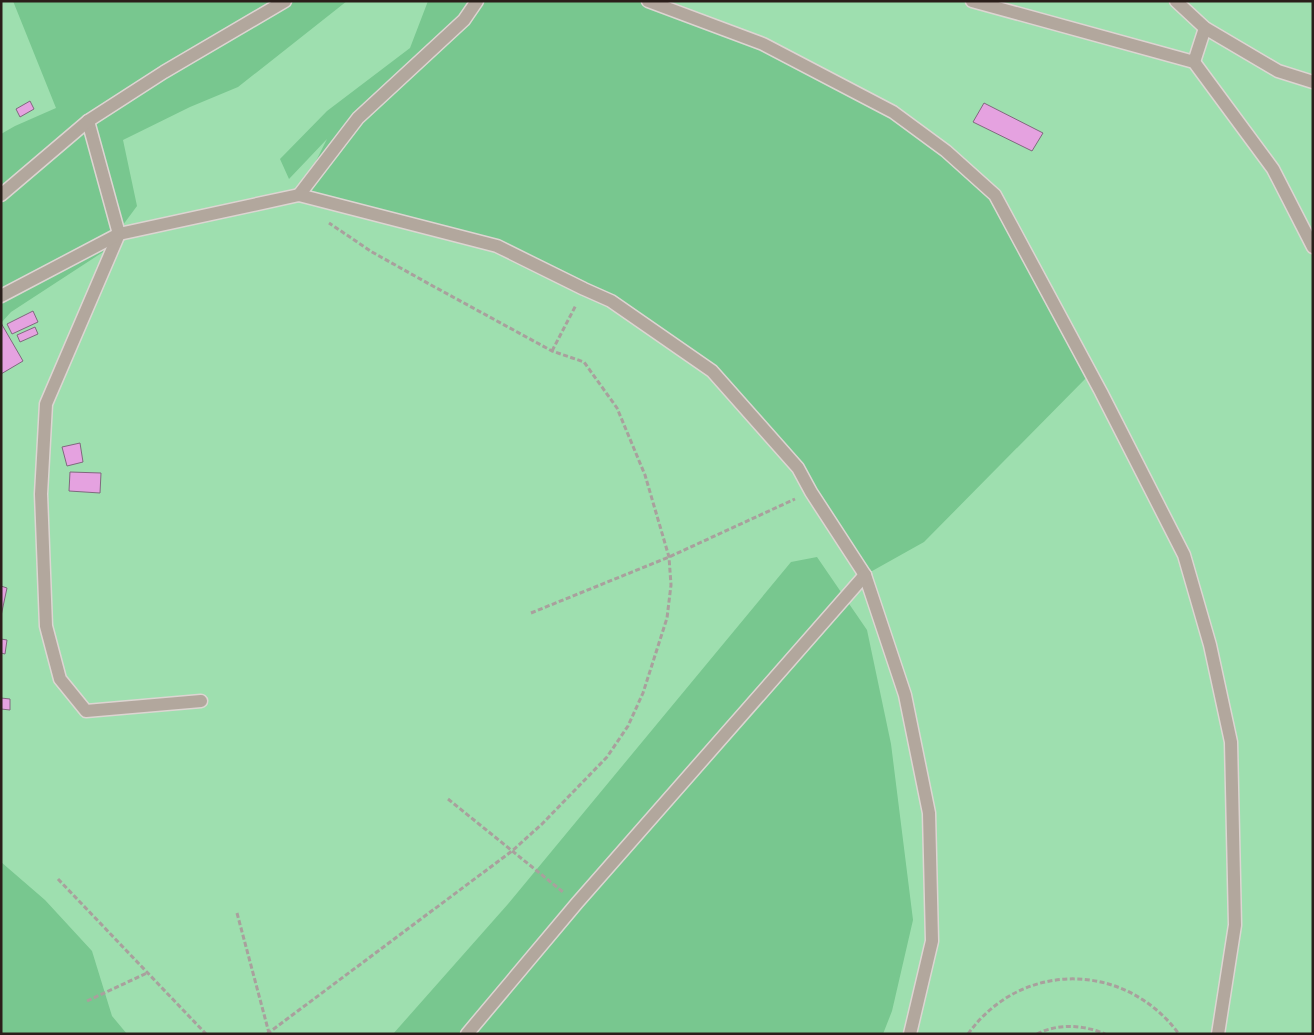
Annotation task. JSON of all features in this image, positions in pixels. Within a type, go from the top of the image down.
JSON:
[{"type":"lane","points":[[1,195],[88,120],[164,72],[285,1]]},
{"type":"lane","points":[[299,195],[358,118],[464,20],[477,1]]},
{"type":"lane","points":[[648,1],[763,44],[892,112],[946,151],[995,195],[1094,379],[1184,555],[1210,645],[1232,752],[1235,925],[1218,1034]]},
{"type":"lane","points":[[972,1],[1194,62],[1274,169],[1313,247]]},
{"type":"lane","points":[[1176,1],[1205,28],[1278,71],[1313,82]]},
{"type":"lane","points":[[1194,62],[1205,28]]},
{"type":"lane","points":[[88,120],[119,234],[46,404],[41,494],[46,626],[60,679],[86,711],[200,701]]},
{"type":"lane","points":[[1,296],[119,234],[299,195],[497,246],[612,302],[712,371],[798,468],[811,492],[865,575],[905,695],[929,813],[932,941],[910,1034]]},
{"type":"lane","points":[[467,1034],[577,903],[865,575]]},
{"type":"path","points":[[237,913],[268,1034],[512,851],[542,824],[608,757],[628,726],[643,693],[667,618],[671,585],[670,557],[645,475],[617,408],[584,362],[552,351],[372,252],[327,222]]},
{"type":"path","points":[[552,351],[584,289]]},
{"type":"path","points":[[531,612],[670,557],[811,492]]},
{"type":"path","points":[[448,799],[577,903]]},
{"type":"path","points":[[58,879],[206,1034]]},
{"type":"path","points":[[87,1001],[147,973]]},
{"type":"path","points":[[968,1034],[977,1020],[997,1002],[1021,989],[1046,981],[1073,978],[1100,981],[1125,989],[1149,1002],[1168,1020],[1178,1034]]},
{"type":"path","points":[[1037,1034],[1060,1027],[1079,1026],[1105,1034]]},
{"type":"green space","points":[[1,1],[1313,1],[1313,1034],[1,1034]]},
{"type":"green space","points":[[13,1],[347,1],[238,87],[190,107],[123,140],[137,206],[103,252],[11,312],[1,323],[1,134],[56,108]]},
{"type":"green space","points":[[428,1],[648,1],[763,44],[893,112],[995,195],[1091,373],[924,542],[865,575],[798,468],[712,371],[584,289],[497,246],[299,195],[327,139],[289,179],[280,159],[327,111],[410,48]]},
{"type":"green space","points":[[817,557],[867,630],[891,744],[913,920],[892,1011],[883,1034],[393,1034],[508,904],[791,562]]},
{"type":"green space","points":[[1,862],[45,900],[92,951],[112,1016],[127,1034],[1,1034]]},
{"type":"building","points":[[30,101],[34,109],[20,117],[16,109]]},
{"type":"building","points":[[984,103],[1043,133],[1032,151],[973,122]]},
{"type":"building","points":[[33,311],[38,322],[12,334],[7,324]]},
{"type":"building","points":[[1,323],[23,361],[1,374]]},
{"type":"building","points":[[35,327],[38,334],[20,342],[17,335]]},
{"type":"building","points":[[80,443],[83,462],[67,466],[62,447]]},
{"type":"building","points":[[70,472],[101,473],[100,493],[69,491]]},
{"type":"building","points":[[1,586],[7,588],[1,616]]},
{"type":"building","points":[[1,639],[7,640],[5,654],[1,653]]},
{"type":"building","points":[[1,698],[10,699],[10,710],[1,709]]}]
